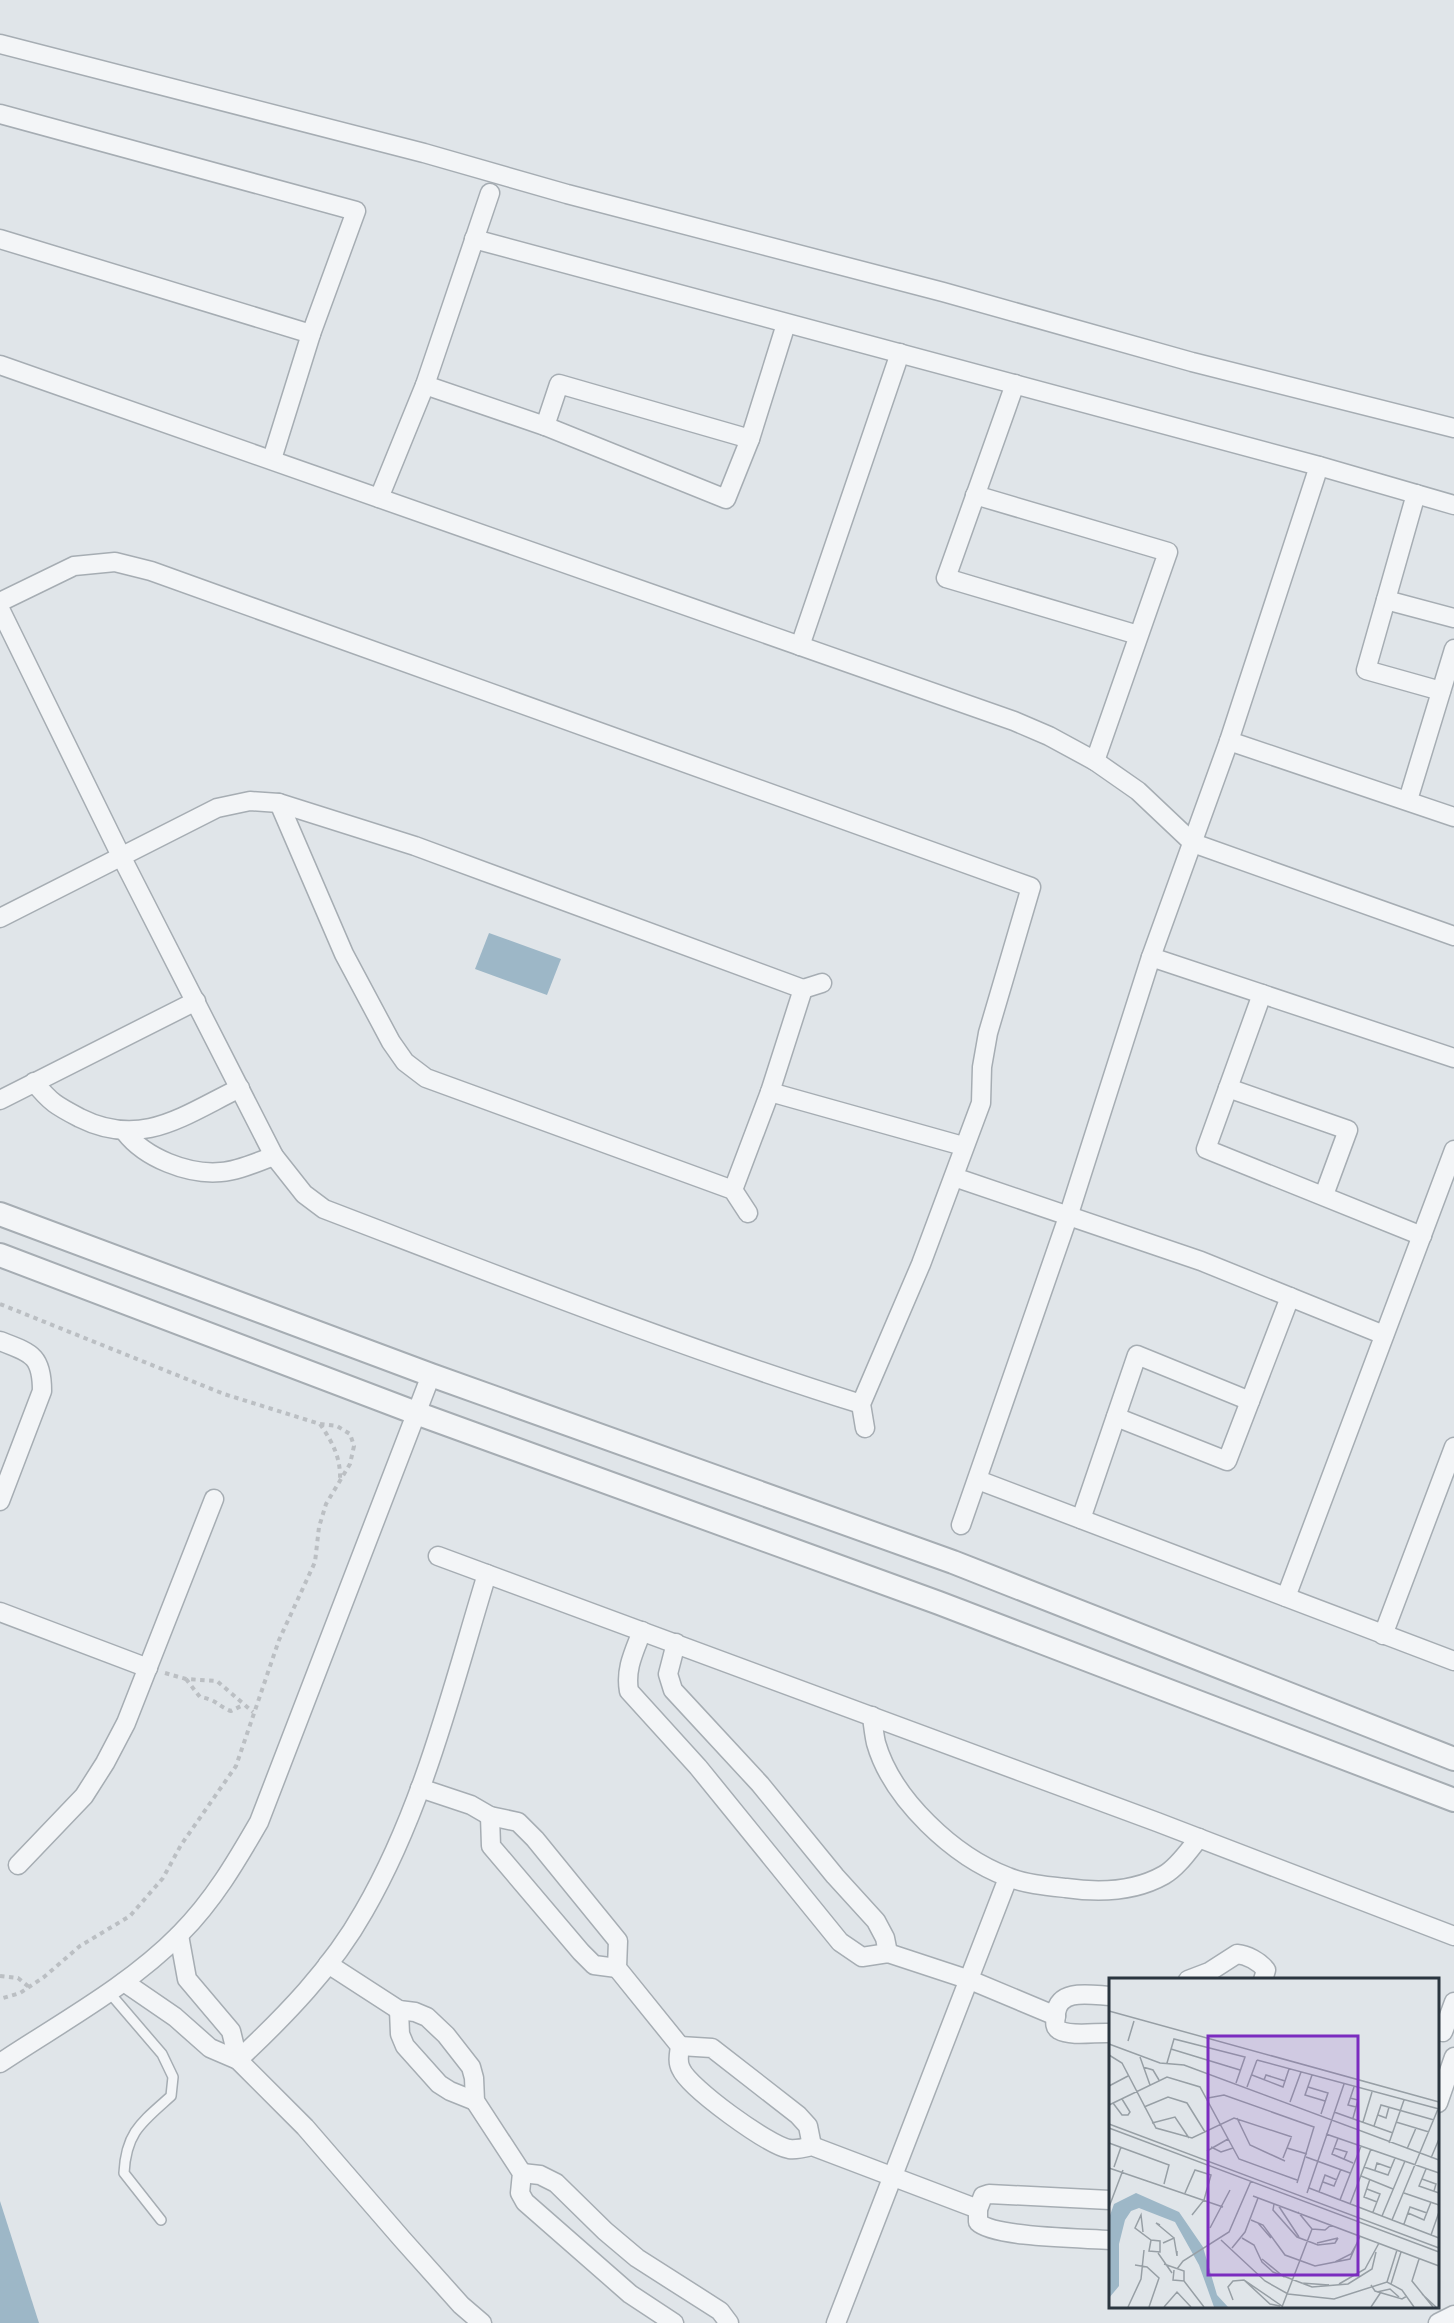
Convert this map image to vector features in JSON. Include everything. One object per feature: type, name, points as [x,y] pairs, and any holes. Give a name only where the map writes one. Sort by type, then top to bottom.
[{"type":"street","points":[[0,44],[424,153],[567,194],[943,292],[1192,362],[1454,428]]},
{"type":"street","points":[[0,114],[356,211],[311,334],[272,459]]},
{"type":"street","points":[[379,498],[425,385],[490,193]]},
{"type":"street","points":[[0,239],[311,334]]},
{"type":"street","points":[[474,239],[1319,465],[1454,505]]},
{"type":"street","points":[[425,385],[545,426],[726,499],[750,439],[786,324]]},
{"type":"street","points":[[800,646],[900,353]]},
{"type":"street","points":[[0,364],[1014,721],[1049,736],[1095,761],[1138,791],[1192,843],[1454,936]]},
{"type":"street","points":[[545,426],[559,384],[750,439]]},
{"type":"street","points":[[1015,384],[946,578],[1138,635]]},
{"type":"street","points":[[961,1525],[1068,1217],[1151,957],[1229,741],[1319,465]]},
{"type":"street","points":[[1416,494],[1366,670],[1441,691]]},
{"type":"street","points":[[975,495],[1168,552],[1095,761]]},
{"type":"street","points":[[0,602],[74,566],[115,562],[152,571],[1031,887],[988,1033],[982,1067],[981,1103],[963,1146],[954,1178],[861,1404],[865,1428]]},
{"type":"street","points":[[1386,600],[1454,618]]},
{"type":"street","points":[[0,609],[121,856],[274,1156],[304,1194],[324,1209],[612,1319],[763,1373],[861,1404]]},
{"type":"street","points":[[1408,800],[1454,649]]},
{"type":"street","points":[[1229,741],[1454,817]]},
{"type":"street","points":[[0,918],[217,808],[250,801],[279,803],[415,846],[802,989],[822,983]]},
{"type":"street","points":[[279,803],[344,954],[390,1042],[405,1062],[426,1078],[733,1190],[748,1213]]},
{"type":"street","points":[[1151,957],[1454,1058]]},
{"type":"street","points":[[733,1190],[770,1092],[802,989]]},
{"type":"street","points":[[1262,994],[1206,1149],[1422,1236]]},
{"type":"street","points":[[0,1100],[196,1001]]},
{"type":"street","points":[[34,1082],[51,1104],[102,1129],[125,1132],[162,1125],[240,1088]]},
{"type":"street","points":[[1228,1088],[1348,1130],[1324,1195]]},
{"type":"street","points":[[770,1092],[963,1146]]},
{"type":"street","points":[[125,1132],[136,1146],[192,1170],[221,1172],[274,1156]]},
{"type":"street","points":[[1286,1597],[1454,1150]]},
{"type":"street","points":[[954,1178],[1201,1261],[1384,1335]]},
{"type":"street","points":[[0,1214],[430,1375],[954,1562],[1454,1759]]},
{"type":"street","points":[[0,1255],[416,1413],[939,1603],[1454,1800]]},
{"type":"street","points":[[1116,1417],[1227,1461],[1290,1298]]},
{"type":"street","points":[[0,1341],[32,1354],[42,1372],[42,1391],[0,1501]]},
{"type":"street","points":[[1081,1519],[1137,1355],[1250,1401]]},
{"type":"street","points":[[0,2063],[116,1986],[179,1935],[228,1876],[259,1822],[430,1375]]},
{"type":"street","points":[[1383,1635],[1454,1447]]},
{"type":"street","points":[[978,1479],[1454,1661]]},
{"type":"street","points":[[18,1865],[84,1796],[126,1723],[214,1499]]},
{"type":"street","points":[[438,1556],[1199,1838],[1454,1936]]},
{"type":"street","points":[[238,2060],[304,1994],[364,1912],[392,1856],[420,1788],[487,1574]]},
{"type":"street","points":[[0,1612],[148,1668]]},
{"type":"street","points":[[642,1631],[628,1666],[626,1677],[629,1691],[698,1767],[840,1942],[862,1957],[888,1953],[970,1980],[1056,2016]]},
{"type":"street","points":[[676,1644],[668,1674],[673,1690],[760,1784],[835,1876],[876,1921],[885,1938],[888,1953]]},
{"type":"street","points":[[872,1716],[876,1743],[885,1765],[919,1816],[976,1860],[1008,1878],[1080,1890],[1137,1887],[1166,1874],[1199,1838]]},
{"type":"street","points":[[420,1788],[471,1805],[490,1816],[518,1822],[548,1854],[618,1941],[617,1968],[680,2046],[681,2072],[739,2121],[777,2145],[790,2149],[812,2146],[978,2209]]},
{"type":"street","points":[[490,1816],[491,1846],[594,1965],[617,1968]]},
{"type":"street","points":[[836,2323],[1008,1878]]},
{"type":"street","points":[[179,1935],[187,1979],[231,2031],[238,2060]]},
{"type":"street","points":[[1193,1978],[1209,1972],[1237,1954],[1245,1955],[1262,1966],[1266,1970],[1264,1978]]},
{"type":"street","points":[[328,1964],[399,2010],[427,2016],[446,2035],[471,2067],[475,2101],[522,2173],[520,2193],[525,2202],[621,2287],[674,2323]]},
{"type":"street","points":[[116,1986],[175,2017],[210,2048],[238,2060],[304,2127],[439,2280],[482,2323]]},
{"type":"street","points":[[1109,1996],[1067,1997],[1057,2005],[1055,2024],[1058,2029],[1066,2032],[1109,2033]]},
{"type":"street","points":[[1445,2035],[1454,2002]]},
{"type":"street","points":[[399,2010],[400,2034],[405,2046],[439,2084],[475,2101]]},
{"type":"street","points":[[680,2046],[712,2048],[798,2115],[808,2126],[812,2146]]},
{"type":"street","points":[[1439,2098],[1454,2057]]},
{"type":"street","points":[[522,2173],[540,2175],[556,2183],[605,2231],[637,2258],[720,2311],[729,2323]]},
{"type":"street","points":[[1109,2200],[989,2194],[983,2196],[978,2209],[978,2222],[989,2228],[1036,2236],[1109,2240]]},
{"type":"street","points":[[1438,2323],[1454,2315]]},
{"type":"lane","points":[[116,1986],[162,2055],[173,2077],[171,2096],[139,2124],[129,2139],[125,2158],[124,2173],[161,2220]]},
{"type":"path","points":[[0,1304],[225,1394],[320,1424],[337,1426],[350,1434],[354,1446],[350,1464],[324,1512],[315,1562],[279,1640],[236,1766],[181,1845],[163,1878],[130,1916],[80,1946],[20,1993],[0,1999]]},
{"type":"path","points":[[320,1424],[332,1441],[340,1463],[340,1481]]},
{"type":"path","points":[[148,1668],[186,1679],[217,1681],[253,1712]]},
{"type":"path","points":[[186,1679],[200,1697],[217,1700],[225,1709],[231,1711],[243,1705]]},
{"type":"path","points":[[0,1976],[18,1978],[29,1987]]},
{"type":"water","points":[[489,933],[561,959],[547,995],[475,969]]},
{"type":"water","points":[[0,2201],[39,2323],[0,2323]]}]
